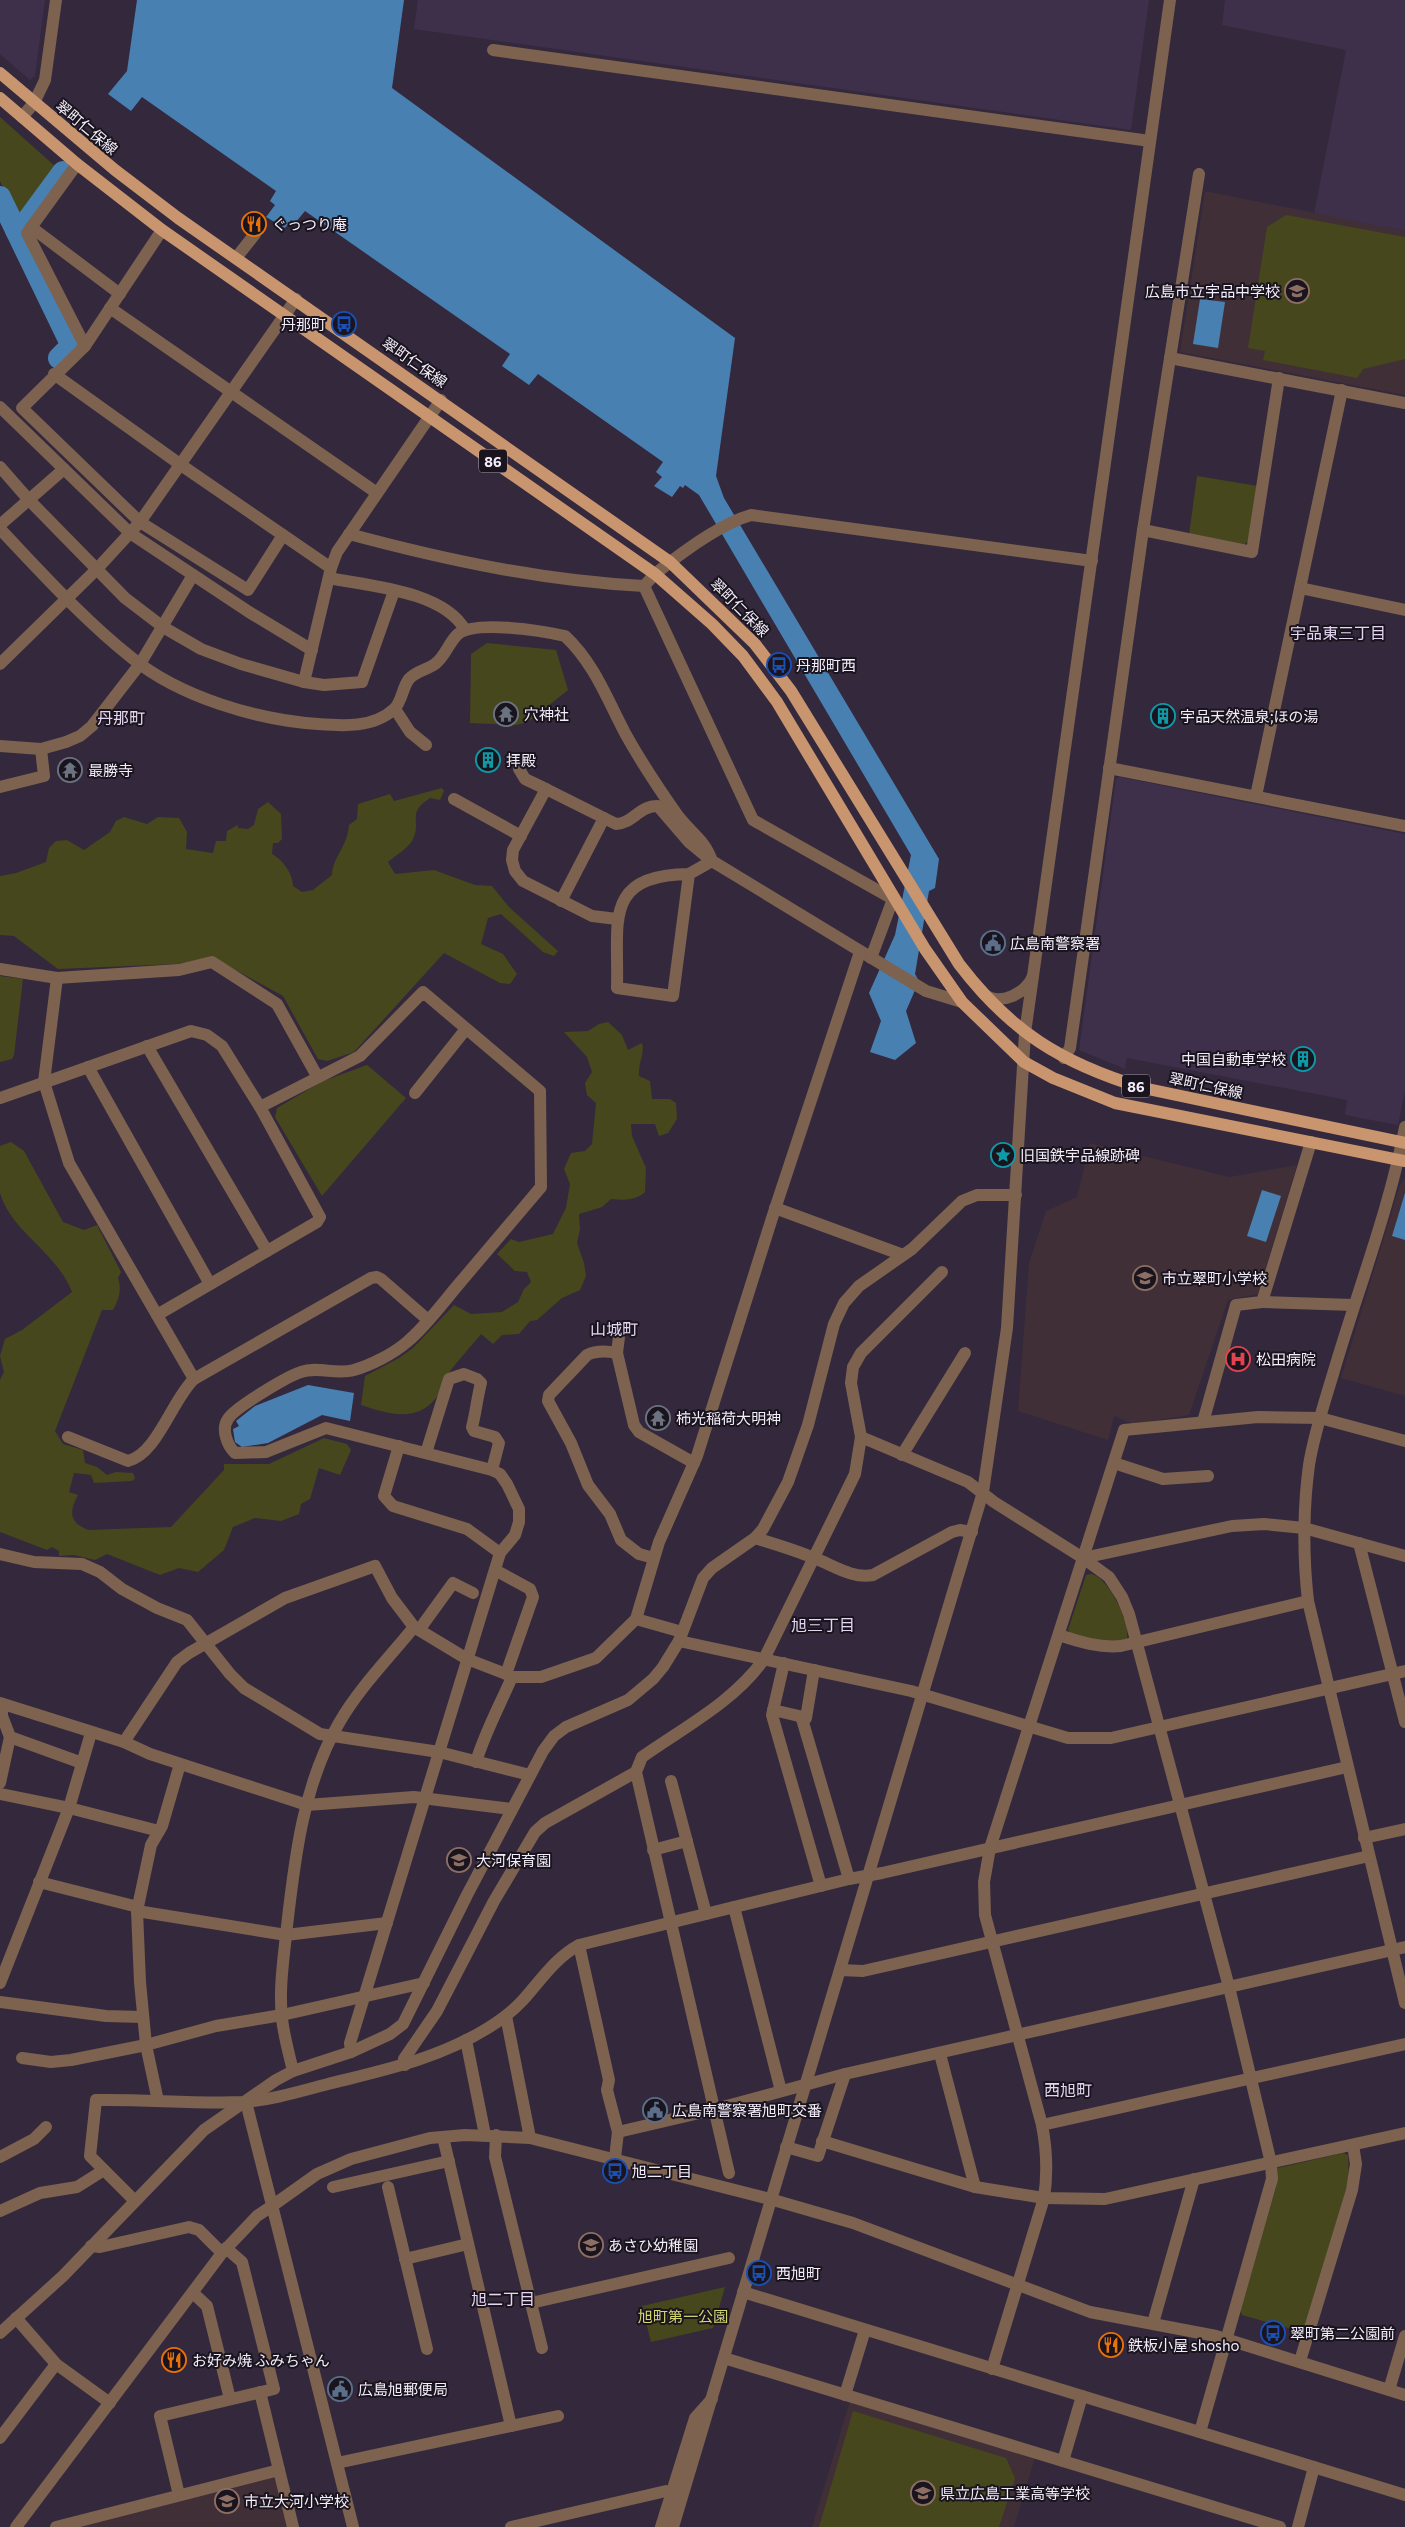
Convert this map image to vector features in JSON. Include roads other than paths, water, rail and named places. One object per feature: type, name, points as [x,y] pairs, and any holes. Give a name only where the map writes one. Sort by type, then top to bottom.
[{"type":"main road","name":"翠町仁保線","points":[[0,73],[115,170],[236,258],[670,562],[755,644],[791,691],[905,875],[929,918],[980,991],[1003,1015],[1025,1033],[1064,1058],[1104,1076],[1143,1088],[1404,1143]]},
{"type":"main road","name":"86","points":[[0,98],[78,164],[162,230],[655,574],[712,624],[743,656],[777,702],[896,902],[925,949],[962,1002],[1024,1062],[1053,1078],[1115,1103],[1402,1160]]},
{"type":"street","points":[[22,116],[34,103],[45,80],[56,0]]},
{"type":"street","points":[[673,2527],[983,1492],[1006,1328],[1025,1033],[1170,0]]},
{"type":"street","points":[[493,50],[1150,141]]},
{"type":"street","points":[[78,164],[27,232],[85,346]]},
{"type":"street","points":[[1064,1058],[1070,1048],[1143,530],[1199,174]]},
{"type":"street","points":[[31,226],[120,294]]},
{"type":"street","points":[[162,230],[85,346],[54,374],[22,408],[140,522],[248,590],[283,535]]},
{"type":"street","points":[[236,258],[255,234]]},
{"type":"street","points":[[0,664],[96,570],[140,522],[296,299]]},
{"type":"street","points":[[110,308],[377,493]]},
{"type":"street","points":[[1170,358],[1405,403]]},
{"type":"street","points":[[54,374],[283,535],[330,573],[424,598],[459,618],[465,630]]},
{"type":"street","points":[[1143,530],[1252,552],[1280,378]]},
{"type":"street","points":[[1256,796],[1342,390]]},
{"type":"street","points":[[304,682],[330,573],[337,552],[441,400]]},
{"type":"street","points":[[0,407],[130,534],[312,650]]},
{"type":"street","points":[[0,467],[28,500],[125,598],[163,627],[200,649],[241,664],[324,686],[362,682],[394,591]]},
{"type":"street","points":[[64,469],[0,527],[67,599],[140,664],[182,688],[232,709],[305,723],[350,726],[378,719],[395,709],[408,681],[414,674],[436,664],[457,635],[465,630],[480,627],[566,636],[602,684],[643,764],[680,818],[708,847],[712,861]]},
{"type":"street","points":[[349,534],[445,559],[589,584],[644,586],[670,562],[714,533],[741,518],[751,515],[1092,562]]},
{"type":"street","points":[[0,746],[41,749],[80,736],[92,726],[140,664],[192,575]]},
{"type":"street","points":[[124,1742],[177,1662],[285,1598],[375,1566],[392,1598],[416,1629],[467,1658],[509,1675],[541,1677],[596,1658],[636,1619],[654,1558],[694,1463],[775,1208],[869,957],[896,902],[753,820],[644,586]]},
{"type":"street","points":[[1300,588],[1405,610]]},
{"type":"street","points":[[395,709],[410,732],[426,745]]},
{"type":"street","points":[[0,787],[44,776],[41,749]]},
{"type":"street","points":[[1109,768],[1405,826]]},
{"type":"street","points":[[519,769],[525,779],[616,824],[625,824],[647,806],[658,806],[690,842],[712,861],[921,988],[962,1002]]},
{"type":"street","points":[[546,789],[513,850],[512,860],[515,871],[523,881],[592,916],[617,919]]},
{"type":"street","points":[[454,799],[521,836]]},
{"type":"street","points":[[561,900],[604,818]]},
{"type":"street","points":[[689,874],[673,996],[617,988],[617,919],[621,905],[636,886],[649,878],[689,874],[712,861]]},
{"type":"street","points":[[0,969],[57,978],[179,970],[212,962],[277,1004],[317,1076]]},
{"type":"street","points":[[980,991],[988,997],[997,1000],[1007,998],[1026,988],[1034,974]]},
{"type":"street","points":[[57,978],[44,1082],[69,1163],[194,1380]]},
{"type":"street","points":[[260,1107],[317,1076],[360,1056],[423,992],[540,1091],[541,1187],[408,1342],[395,1351],[355,1370],[342,1373],[310,1370],[301,1372],[261,1394],[230,1415],[226,1421],[225,1431],[229,1447],[235,1453],[266,1452],[322,1428],[492,1470],[500,1474],[507,1484],[519,1509],[519,1522],[515,1535],[500,1553],[467,1658],[350,2043],[351,2052]]},
{"type":"street","points":[[415,1093],[466,1029]]},
{"type":"street","points":[[0,1098],[191,1031],[207,1034],[222,1046],[260,1107],[319,1212],[320,1217],[317,1222],[156,1315]]},
{"type":"street","points":[[147,1046],[267,1251]]},
{"type":"street","points":[[88,1067],[210,1284]]},
{"type":"street","points":[[1405,1127],[1402,1160],[1353,1305],[1320,1418],[1309,1465],[1304,1528],[1304,1568],[1308,1601],[1364,1838],[1399,1948],[1405,2003]]},
{"type":"street","points":[[1262,1302],[1311,1142]]},
{"type":"street","points":[[0,2333],[91,2246],[204,2130],[292,2071],[351,2052],[390,2034],[403,2024],[511,1809],[554,1736],[566,1727],[628,1700],[642,1689],[663,1667],[681,1636],[704,1578],[712,1568],[755,1538],[763,1529],[788,1482],[808,1425],[834,1324],[844,1303],[859,1286],[903,1255],[962,1201],[978,1195],[1016,1195]]},
{"type":"street","points":[[775,1208],[903,1255]]},
{"type":"street","points":[[729,2173],[636,1772],[642,1757],[727,1697],[752,1674],[764,1659],[855,1474],[861,1437],[851,1384],[853,1367],[861,1352],[942,1272]]},
{"type":"street","points":[[68,1437],[128,1461],[138,1458],[166,1422],[178,1398],[194,1380],[371,1278],[377,1277],[381,1279],[428,1320]]},
{"type":"street","points":[[1203,1422],[1236,1305],[1262,1302],[1353,1305]]},
{"type":"street","points":[[620,1329],[617,1353],[634,1425],[639,1432],[694,1463]]},
{"type":"street","points":[[617,1353],[610,1351],[592,1353],[587,1356],[549,1395],[548,1401],[571,1443],[588,1485],[610,1514],[616,1533],[627,1546],[639,1554],[654,1558]]},
{"type":"street","points":[[902,1455],[966,1353]]},
{"type":"street","points":[[426,1453],[449,1379],[464,1374],[477,1379],[481,1383],[472,1427],[474,1431],[495,1437],[499,1443],[492,1470]]},
{"type":"street","points":[[992,2369],[1044,2198],[1048,2175],[1047,2153],[1042,2125],[985,1915],[984,1882],[990,1848],[1124,1430],[1258,1417],[1320,1418],[1405,1441]]},
{"type":"street","points":[[861,1437],[968,1482],[994,1502],[1110,1577],[1122,1597],[1229,1988],[1271,2163],[1272,2179],[1200,2432]]},
{"type":"street","points":[[399,1446],[384,1496],[393,1506],[467,1529],[500,1553]]},
{"type":"street","points":[[1114,1463],[1163,1479],[1208,1476]]},
{"type":"street","points":[[1083,1558],[1232,1526],[1264,1524],[1304,1528],[1405,1556]]},
{"type":"street","points":[[755,1538],[814,1558],[854,1575],[873,1575],[952,1532],[960,1530],[972,1532]]},
{"type":"street","points":[[1359,1543],[1399,1672],[1405,1722]]},
{"type":"street","points":[[0,1554],[20,1560],[73,1562],[91,1567],[122,1589],[187,1620],[244,1688],[320,1734],[439,1752],[530,1775]]},
{"type":"street","points":[[476,1762],[485,1734],[495,1718],[533,1597],[530,1589],[495,1570]]},
{"type":"street","points":[[292,2071],[282,2015],[280,1990],[291,1889],[314,1778],[331,1737],[364,1686],[416,1629],[453,1583],[473,1593]]},
{"type":"street","points":[[1059,1635],[1088,1645],[1108,1647],[1136,1643],[1308,1601]]},
{"type":"street","points":[[636,1619],[681,1636],[764,1659],[923,1694],[1068,1738],[1110,1738],[1399,1672]]},
{"type":"street","points":[[784,1663],[772,1715],[821,1886]]},
{"type":"street","points":[[802,1719],[806,1718],[814,1670]]},
{"type":"street","points":[[0,1783],[10,1737],[2,1716],[1,1704],[124,1742],[180,1764],[307,1805],[426,1798],[511,1809]]},
{"type":"street","points":[[773,1710],[799,1716],[802,1719],[849,1878]]},
{"type":"street","points":[[0,1983],[69,1808],[91,1733]]},
{"type":"street","points":[[10,1737],[82,1763]]},
{"type":"street","points":[[158,2101],[146,2045],[143,2017],[138,1909],[151,1845],[159,1831],[180,1764]]},
{"type":"street","points":[[135,2201],[90,2156],[96,2100],[158,2101],[188,2104],[246,2102],[290,2094],[405,2065],[440,2053],[506,2016],[522,2001],[558,1959],[580,1945],[849,1878],[868,1876],[1348,1767]]},
{"type":"street","points":[[405,2065],[404,2059],[437,2011],[494,1902],[536,1832],[545,1823],[636,1772]]},
{"type":"street","points":[[672,1781],[706,1914]]},
{"type":"street","points":[[0,1794],[69,1808],[159,1831]]},
{"type":"street","points":[[1364,1838],[1405,1829]]},
{"type":"street","points":[[653,1850],[687,1841]]},
{"type":"street","points":[[840,1970],[864,1971],[1369,1856]]},
{"type":"street","points":[[39,1882],[138,1909],[286,1935],[387,1924]]},
{"type":"street","points":[[734,1907],[781,2091]]},
{"type":"street","points":[[580,1945],[609,2080],[607,2090],[618,2132],[615,2158]]},
{"type":"street","points":[[618,2132],[714,2110],[845,2074],[940,2054],[1399,1948]]},
{"type":"street","points":[[22,2058],[51,2062],[71,2060],[146,2045],[216,2026],[282,2015],[424,1983]]},
{"type":"street","points":[[0,2002],[106,2016],[143,2017]]},
{"type":"street","points":[[506,2016],[530,2138]]},
{"type":"street","points":[[466,2040],[542,2348]]},
{"type":"street","points":[[1042,2125],[1405,2044]]},
{"type":"street","points":[[940,2054],[975,2187]]},
{"type":"street","points":[[786,2148],[818,2156],[845,2074]]},
{"type":"street","points":[[246,2102],[353,2527]]},
{"type":"street","points":[[0,2157],[34,2139],[46,2127]]},
{"type":"street","points":[[822,2141],[975,2187],[1044,2198],[1105,2199],[1405,2133]]},
{"type":"street","points":[[17,2527],[224,2250],[257,2216],[316,2174],[351,2159],[386,2149],[443,2137],[490,2135],[530,2138],[615,2158],[770,2199],[853,2224],[1090,2312],[1226,2339],[1405,2394]]},
{"type":"street","points":[[443,2137],[511,2426]]},
{"type":"street","points":[[1300,2361],[1352,2190],[1356,2164],[1353,2145]]},
{"type":"street","points":[[333,2187],[448,2161]]},
{"type":"street","points":[[0,2211],[40,2193],[77,2187],[104,2170]]},
{"type":"street","points":[[1153,2323],[1194,2179]]},
{"type":"street","points":[[388,2187],[427,2349]]},
{"type":"street","points":[[91,2246],[100,2247],[189,2227],[199,2230],[242,2262],[274,2389],[160,2416],[179,2495]]},
{"type":"street","points":[[406,2259],[468,2244]]},
{"type":"street","points":[[531,2303],[730,2258]]},
{"type":"street","points":[[743,2292],[1405,2495]]},
{"type":"street","points":[[193,2293],[207,2306],[230,2399]]},
{"type":"street","points":[[16,2318],[56,2364],[110,2403]]},
{"type":"street","points":[[845,2395],[865,2330]]},
{"type":"street","points":[[1389,2390],[1405,2336]]},
{"type":"street","points":[[724,2358],[1280,2527]]},
{"type":"street","points":[[0,2438],[56,2364]]},
{"type":"street","points":[[260,2392],[292,2527]]},
{"type":"street","points":[[1063,2461],[1082,2396]]},
{"type":"street","points":[[661,2527],[695,2418],[712,2398]]},
{"type":"street","points":[[337,2463],[558,2416]]},
{"type":"street","points":[[1298,2527],[1314,2467]]},
{"type":"street","points":[[56,2527],[279,2470]]},
{"type":"street","points":[[511,2527],[666,2491],[671,2493]]},
{"type":"water","points":[[137,0],[404,0],[392,88],[735,338],[716,476],[724,498],[939,859],[935,888],[929,891],[915,974],[919,981],[906,1011],[916,1043],[895,1060],[870,1052],[881,1021],[869,993],[895,935],[911,855],[699,495],[685,485],[683,488],[680,486],[672,497],[654,486],[662,477],[656,472],[663,462],[538,374],[529,385],[502,366],[510,354],[305,211],[295,223],[291,220],[285,228],[266,217],[275,205],[270,201],[276,191],[142,97],[131,111],[108,94],[127,71]]},
{"type":"water","points":[[1200,299],[1225,302],[1218,348],[1193,344]]},
{"type":"water","points":[[1262,1190],[1281,1196],[1266,1242],[1247,1236]]},
{"type":"water","points":[[1405,1193],[1405,1240],[1392,1236]]},
{"type":"water","points":[[308,1385],[354,1393],[350,1421],[322,1415],[268,1443],[242,1447],[235,1442],[233,1429],[239,1426],[236,1421],[255,1406]]},
{"type":"waterway","points":[[16,230],[27,221],[63,172]]},
{"type":"waterway","points":[[0,197],[71,344],[59,358]]},
{"type":"place","name":"ぐっつり庵","points":[[254,224]]},
{"type":"place","name":"広島市立宇品中学校","points":[[1297,291]]},
{"type":"place","name":"丹那町","points":[[344,324]]},
{"type":"place","name":"丹那町西","points":[[779,665]]},
{"type":"place","name":"穴神社","points":[[506,714]]},
{"type":"place","name":"宇品天然温泉;ほの湯","points":[[1163,716]]},
{"type":"place","name":"拝殿","points":[[488,760]]},
{"type":"place","name":"最勝寺","points":[[70,770]]},
{"type":"place","name":"広島南警察署","points":[[993,943]]},
{"type":"place","name":"中国自動車学校","points":[[1303,1059]]},
{"type":"place","name":"旧国鉄宇品線跡碑","points":[[1003,1155]]},
{"type":"place","name":"市立翠町小学校","points":[[1145,1278]]},
{"type":"place","name":"松田病院","points":[[1238,1359]]},
{"type":"place","name":"柿光稲荷大明神","points":[[658,1418]]},
{"type":"place","name":"大河保育園","points":[[459,1860]]},
{"type":"place","name":"広島南警察署旭町交番","points":[[655,2110]]},
{"type":"place","name":"旭二丁目","points":[[615,2171]]},
{"type":"place","name":"あさひ幼稚園","points":[[591,2245]]},
{"type":"place","name":"西旭町","points":[[759,2273]]},
{"type":"place","name":"翠町第二公園前","points":[[1273,2333]]},
{"type":"place","name":"鉄板小屋 shosho","points":[[1111,2345]]},
{"type":"place","name":"お好み焼 ふみちゃん","points":[[174,2360]]},
{"type":"place","name":"広島旭郵便局","points":[[340,2389]]},
{"type":"place","name":"県立広島工業高等学校","points":[[923,2493]]},
{"type":"place","name":"市立大河小学校","points":[[227,2501]]},
{"type":"district","name":"宇品東三丁目","points":[[1338,632]]},
{"type":"district","name":"丹那町","points":[[121,717]]},
{"type":"district","name":"山城町","points":[[614,1328]]},
{"type":"district","name":"旭三丁目","points":[[823,1624]]},
{"type":"district","name":"西旭町","points":[[1068,2089]]},
{"type":"district","name":"旭二丁目","points":[[503,2298]]},
{"type":"park label","name":"旭町第一公園","points":[[683,2316]]}]
